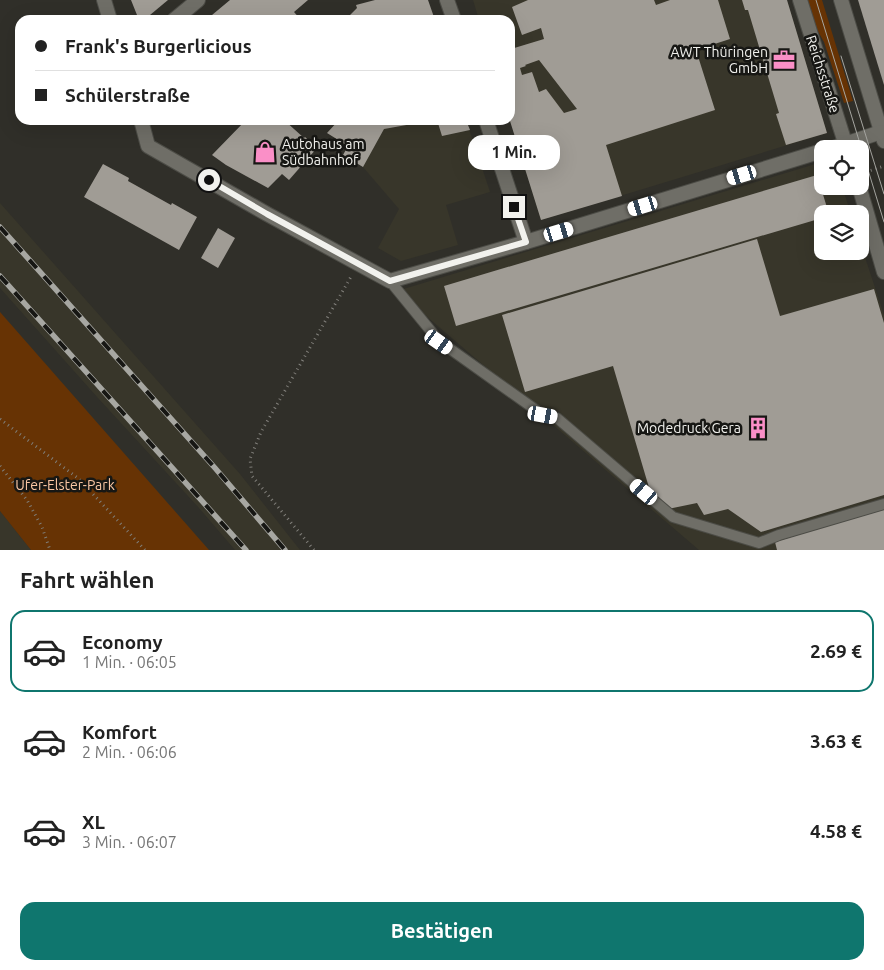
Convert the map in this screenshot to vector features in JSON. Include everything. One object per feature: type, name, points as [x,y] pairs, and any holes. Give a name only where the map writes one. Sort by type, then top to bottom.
[{"type":"street","points":[[104,0],[108,15]]},
{"type":"street","points":[[180,15],[198,0]]},
{"type":"street","points":[[447,0],[452,15]]},
{"type":"street","name":"Reichsstraße","points":[[800,0],[844,140]]},
{"type":"street","points":[[841,0],[883,135],[866,140]]},
{"type":"street","points":[[142,125],[148,146],[390,281],[526,242],[814,153]]},
{"type":"street","points":[[488,125],[526,242]]},
{"type":"street","points":[[862,195],[884,272]]},
{"type":"lane","points":[[390,281],[439,342],[543,415],[558,418],[673,517],[759,542],[884,504]]},
{"type":"path","points":[[869,171],[884,166]]},
{"type":"path","points":[[314,550],[252,476],[250,459],[261,432],[359,264]]},
{"type":"path","points":[[0,419],[79,480],[145,550]]},
{"type":"path","points":[[0,466],[27,500],[42,527],[50,550]]},
{"type":"shaded area","points":[[473,0],[787,0],[827,133],[541,220],[512,125],[515,125],[515,15],[478,15]]},
{"type":"shaded area","points":[[334,125],[468,125],[490,192],[446,205],[458,245],[401,261],[378,248],[399,209],[363,167],[343,155],[348,146],[327,133]]},
{"type":"shaded area","points":[[814,164],[814,195],[845,195],[848,205],[814,205],[814,260],[866,260],[884,315],[884,550],[699,550],[397,291]]},
{"type":"shaded area","points":[[0,203],[240,474],[300,550],[235,550],[0,288]]},
{"type":"shaded area","points":[[0,511],[31,550],[0,550]]},
{"type":"green space","points":[[805,0],[822,0],[853,101],[844,103],[824,42],[811,19]]},
{"type":"green space","name":"Ufer-Elster-Park","points":[[0,312],[209,550],[31,550],[0,511]]},
{"type":"building","points":[[131,0],[168,0],[150,15],[137,15]]},
{"type":"building","points":[[230,0],[308,0],[294,12],[297,15],[212,15]]},
{"type":"building","points":[[375,0],[428,0],[433,15],[350,15],[357,8],[356,5]]},
{"type":"building","points":[[528,0],[654,0],[656,5],[670,0],[718,0],[730,39],[696,50],[715,110],[606,145],[622,196],[541,220],[511,125],[515,125],[515,48],[544,39],[541,28],[522,35],[512,7]],"holes":[[[539,60],[577,109],[564,113],[546,89],[539,92],[532,72],[522,75],[520,68]]]},
{"type":"building","name":"AWT Thüringen GmbH","points":[[742,0],[787,0],[827,133],[786,145],[776,114],[779,113],[748,10],[745,10]]},
{"type":"building","points":[[858,0],[884,0],[884,85]]},
{"type":"building","name":"Autohaus am Südbahnhof","points":[[241,125],[290,125],[317,148],[289,180],[282,174],[268,188],[226,165],[212,155]]},
{"type":"building","points":[[334,125],[406,125],[384,129],[363,167],[343,155],[348,146],[327,133]]},
{"type":"building","points":[[439,125],[468,125],[470,130],[442,136]]},
{"type":"building","points":[[103,164],[129,178],[128,181],[197,217],[179,250],[84,197]]},
{"type":"building","points":[[814,176],[814,195],[823,195],[826,205],[814,205],[814,220],[456,326],[444,286]]},
{"type":"building","points":[[218,228],[235,238],[218,268],[201,258]]},
{"type":"building","name":"Modedruck Gera","points":[[757,239],[780,316],[874,289],[884,323],[884,495],[761,532],[728,509],[704,515],[697,503],[668,509],[650,491],[613,366],[525,392],[502,315]]},
{"type":"building","points":[[884,508],[884,550],[777,550],[775,542]]},
{"type":"tram line","points":[[816,0],[884,222]]},
{"type":"tram line","points":[[841,56],[884,194]]},
{"type":"railway","points":[[0,227],[215,468],[285,550]]},
{"type":"railway","points":[[0,276],[246,550]]},
{"type":"place","name":"AWT Thüringen GmbH","points":[[784,60]]},
{"type":"place","name":"Autohaus am Südbahnhof","points":[[265,152]]},
{"type":"place","name":"Modedruck Gera","points":[[758,428]]},
{"type":"route","points":[[209,180],[390,281],[526,242],[514,207]]}]
